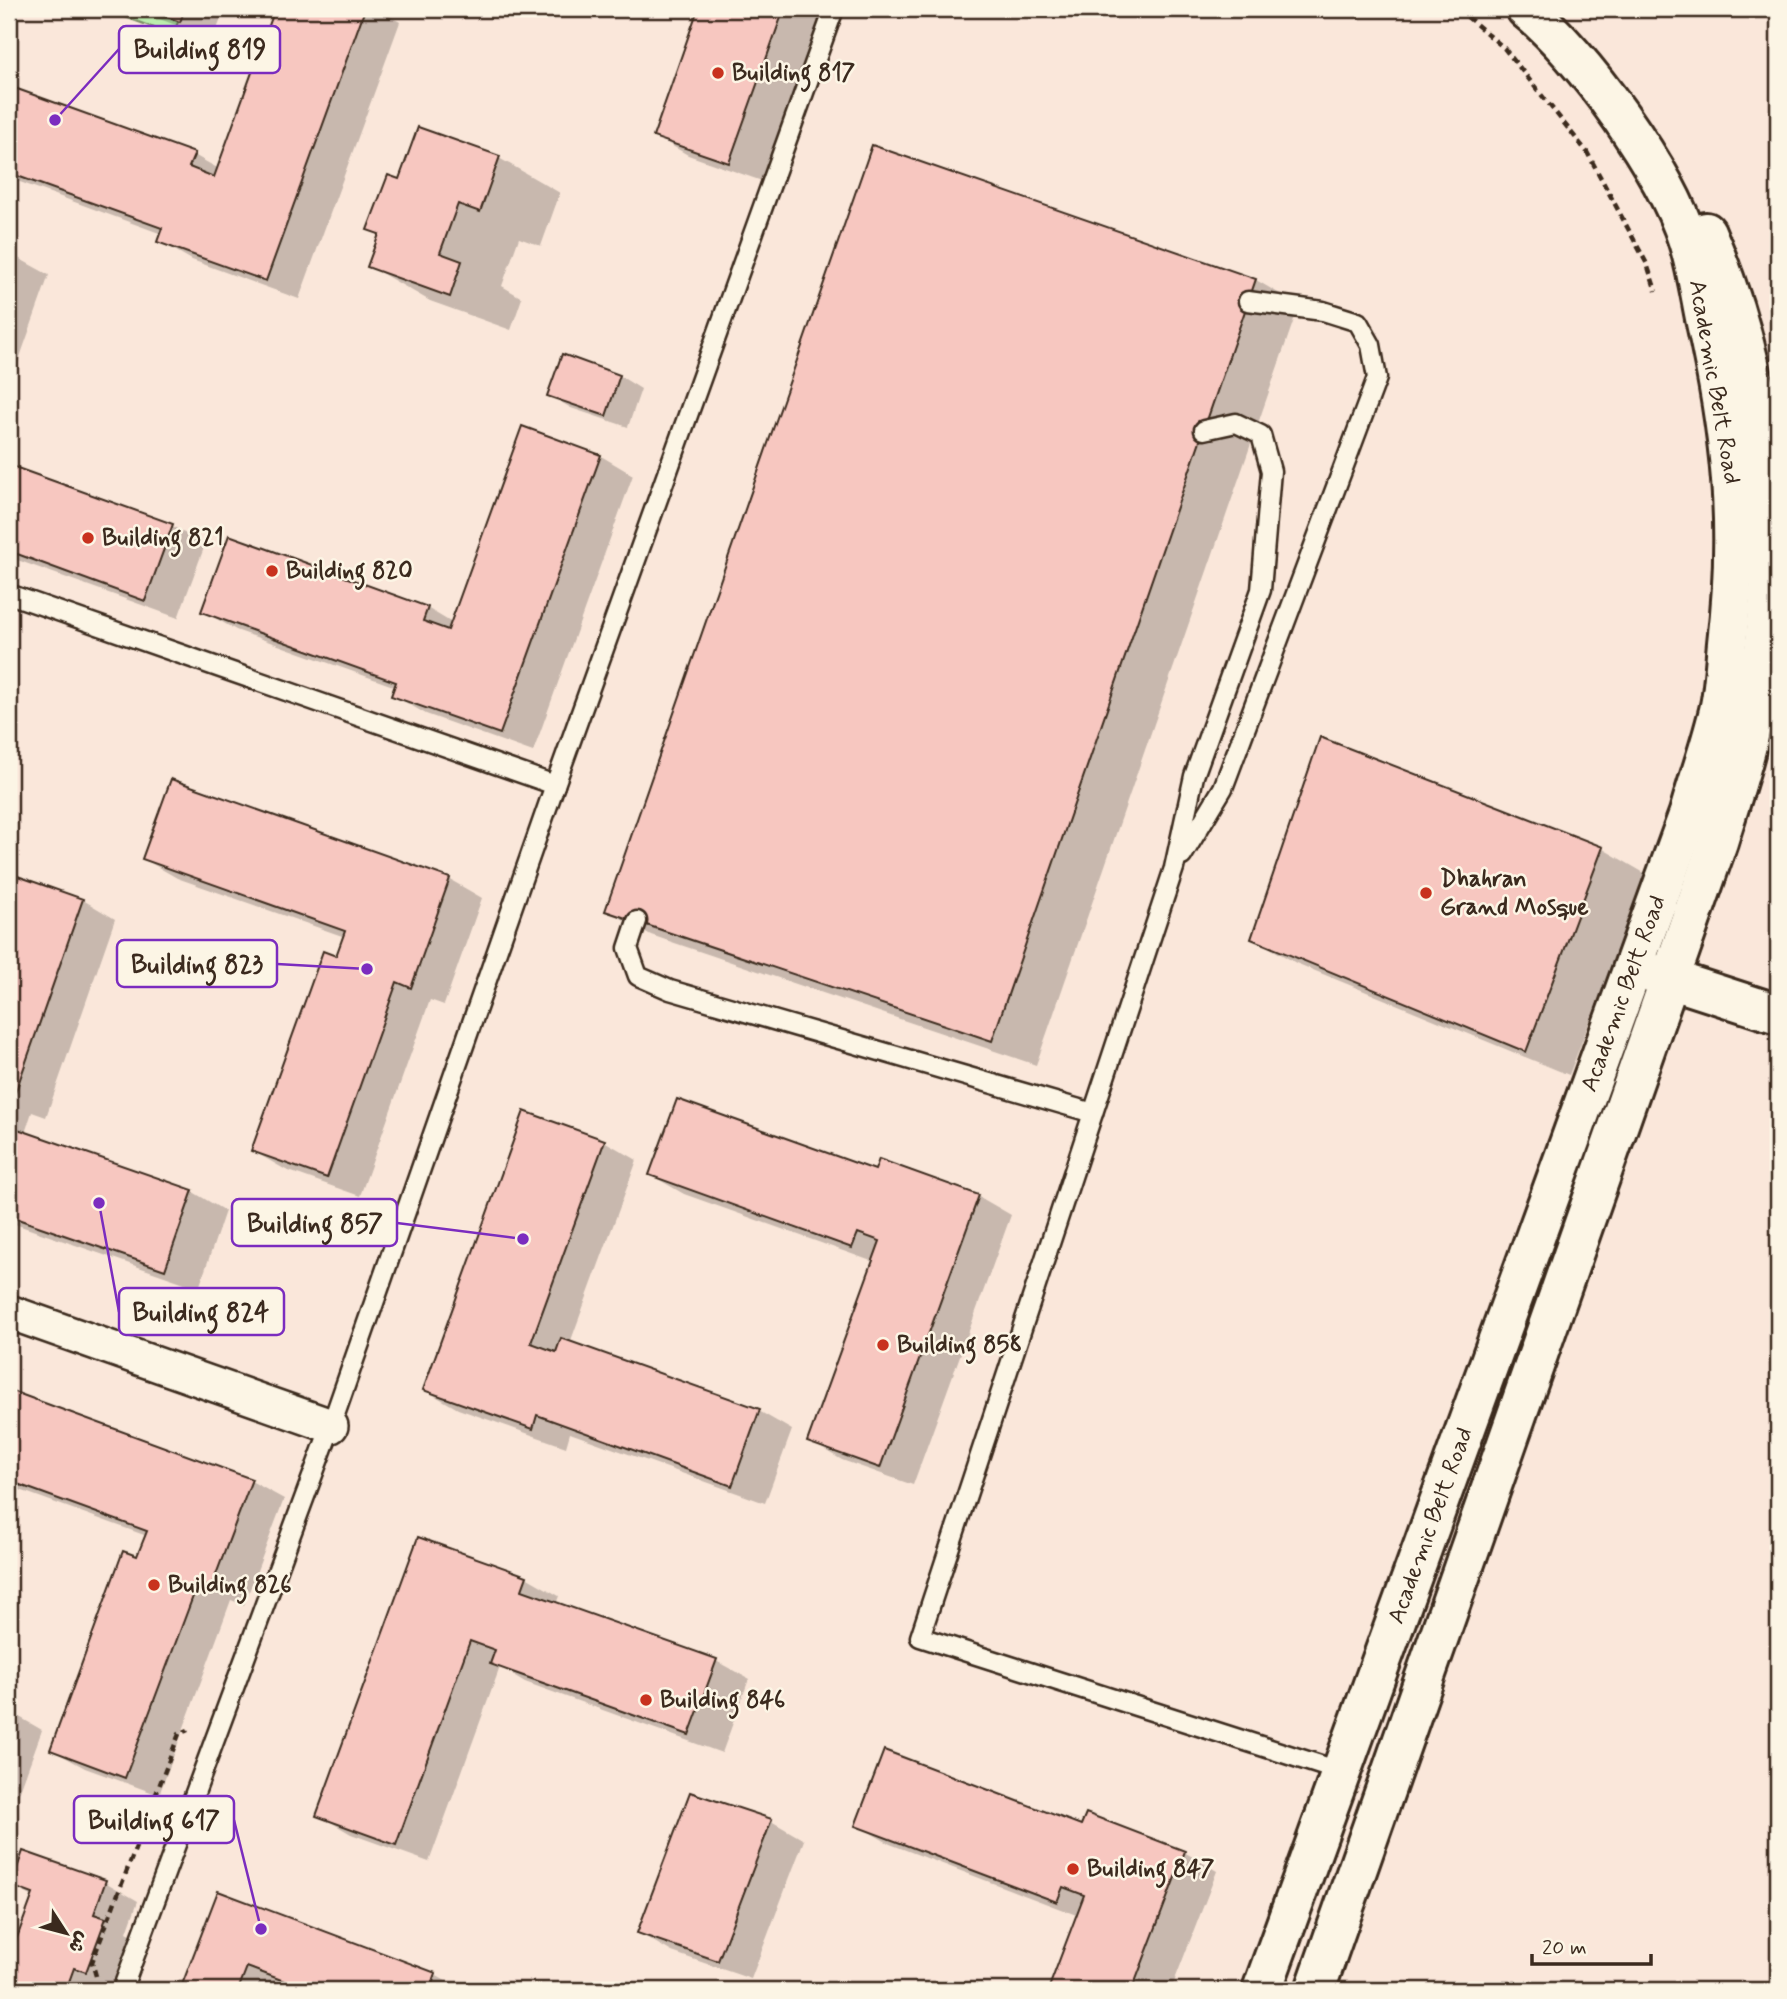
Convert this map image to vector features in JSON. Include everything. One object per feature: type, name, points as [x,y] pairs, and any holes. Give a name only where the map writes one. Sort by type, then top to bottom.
[{"type":"street","name":"Academic Belt Road","points":[[1262,1990],[1339,1771],[1689,813],[1720,705],[1732,604],[1736,529],[1731,456],[1717,368],[1688,239],[1657,175],[1627,124],[1571,55],[1526,9]]},
{"type":"street","name":"Academic Belt Road","points":[[1315,1990],[1717,842],[1748,741],[1764,657],[1773,557],[1769,461],[1755,379],[1737,314],[1668,145],[1559,9]]},
{"type":"street","points":[[1633,967],[1778,1014]]},
{"type":"street","points":[[9,1311],[331,1426]]},
{"type":"lane","points":[[122,1990],[331,1426],[555,785],[834,9]]},
{"type":"lane","points":[[1174,868],[1223,788],[1377,378],[1371,345],[1358,322],[1323,311],[1248,301]]},
{"type":"lane","points":[[1204,430],[1236,423],[1261,435],[1271,471],[1261,590],[1194,776],[1174,868],[920,1637],[1339,1771]]},
{"type":"lane","points":[[9,594],[555,785]]},
{"type":"lane","points":[[637,921],[628,948],[638,976],[684,993],[1093,1113]]},
{"type":"path","points":[[1458,9],[1504,48],[1587,152],[1647,264],[1659,300]]},
{"type":"path","points":[[97,1981],[92,1962],[180,1734],[190,1729]]},
{"type":"green space","points":[[104,9],[183,9],[173,35]]},
{"type":"building","points":[[146,9],[185,9],[180,22]]},
{"type":"building","points":[[275,9],[365,9],[266,281],[157,242],[162,228],[9,173],[9,86],[195,153],[189,167],[214,177]]},
{"type":"building","name":"Building 817","points":[[698,9],[784,9],[729,163],[653,137]]},
{"type":"building","points":[[418,127],[500,156],[480,212],[458,204],[440,253],[462,261],[450,297],[367,267],[379,234],[367,230],[388,175],[399,179]]},
{"type":"building","points":[[872,145],[1256,279],[992,1041],[605,911]]},
{"type":"building","points":[[9,251],[17,254],[9,278]]},
{"type":"building","points":[[562,354],[620,375],[606,416],[547,396]]},
{"type":"building","name":"Building 820","points":[[522,426],[601,455],[500,734],[391,696],[396,682],[201,612],[229,535],[428,607],[423,621],[448,630]]},
{"type":"building","name":"Building 821","points":[[9,465],[173,524],[145,601],[9,551]]},
{"type":"building","name":"Dhahran Grand Mosque","points":[[1320,737],[1603,847],[1526,1052],[1251,939]]},
{"type":"building","points":[[171,779],[450,878],[411,988],[397,982],[327,1178],[251,1151],[323,951],[336,956],[345,931],[142,859]]},
{"type":"building","points":[[9,873],[83,899],[13,1099],[9,1098]]},
{"type":"building","name":"Building 858","points":[[677,1099],[875,1170],[879,1159],[979,1195],[880,1468],[807,1442],[880,1241],[858,1233],[852,1248],[649,1175]]},
{"type":"building","points":[[524,1111],[605,1140],[531,1343],[556,1352],[561,1338],[760,1409],[732,1486],[537,1415],[533,1429],[423,1390]]},
{"type":"building","points":[[9,1126],[193,1190],[165,1270],[9,1216]]},
{"type":"building","name":"Building 826","points":[[9,1390],[252,1479],[211,1588],[198,1583],[125,1778],[50,1750],[123,1551],[137,1556],[147,1531],[9,1481]]},
{"type":"building","name":"Building 846","points":[[418,1537],[527,1576],[522,1590],[717,1659],[689,1735],[490,1664],[495,1650],[470,1641],[396,1845],[316,1816]]},
{"type":"building","name":"Building 847","points":[[884,1750],[1081,1825],[1086,1813],[1185,1851],[1132,1990],[1048,1990],[1084,1895],[1063,1887],[1057,1902],[855,1826]]},
{"type":"building","points":[[690,1792],[772,1819],[718,1961],[637,1933]]},
{"type":"building","points":[[23,1851],[106,1880],[94,1914],[106,1918],[86,1972],[74,1968],[66,1990],[9,1990],[9,1941],[15,1943],[33,1894],[11,1886]]},
{"type":"building","points":[[218,1891],[436,1973],[430,1990],[308,1990],[247,1967],[238,1990],[180,1990]]},
{"type":"place","name":"Building 817","points":[[718,73]]},
{"type":"place","name":"Building 819","points":[[55,120]]},
{"type":"place","name":"Building 821","points":[[88,538]]},
{"type":"place","name":"Building 820","points":[[272,571]]},
{"type":"place","name":"Dhahran Grand Mosque","points":[[1426,893]]},
{"type":"place","name":"Building 823","points":[[367,969]]},
{"type":"place","name":"Building 824","points":[[99,1203]]},
{"type":"place","name":"Building 857","points":[[523,1239]]},
{"type":"place","name":"Building 858","points":[[883,1345]]},
{"type":"place","name":"Building 826","points":[[154,1585]]},
{"type":"place","name":"Building 846","points":[[646,1700]]},
{"type":"place","name":"Building 847","points":[[1073,1869]]},
{"type":"place","name":"Building 617","points":[[261,1929]]}]
